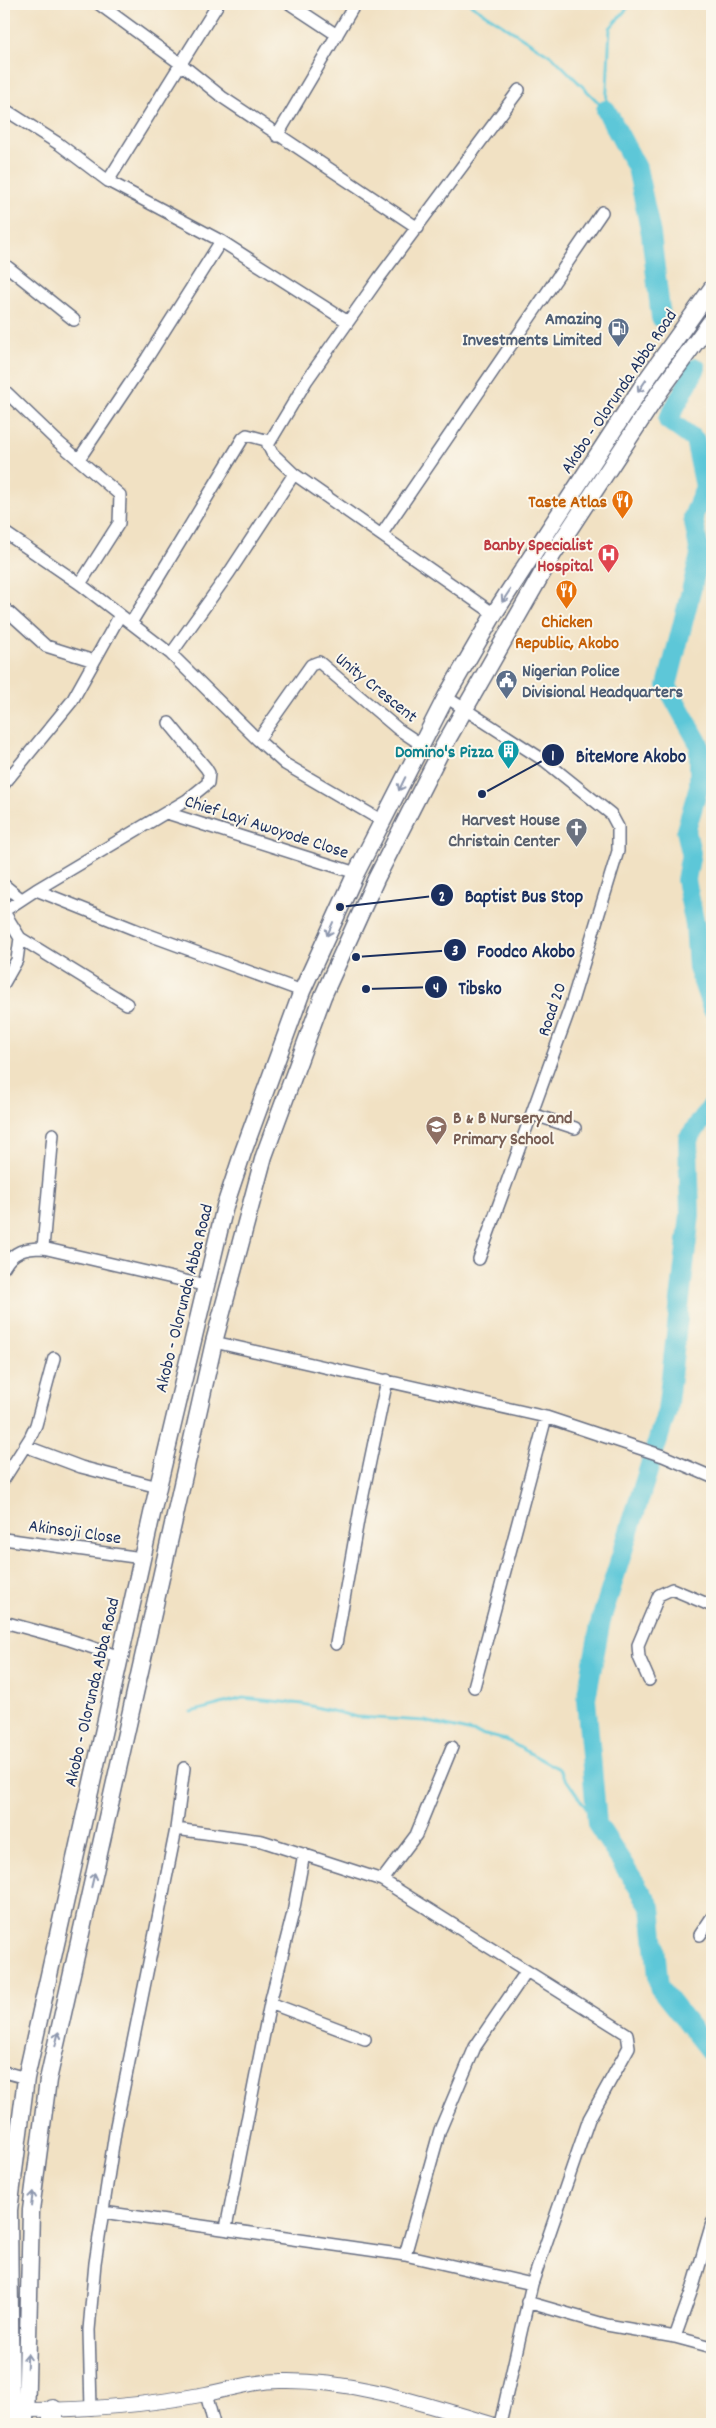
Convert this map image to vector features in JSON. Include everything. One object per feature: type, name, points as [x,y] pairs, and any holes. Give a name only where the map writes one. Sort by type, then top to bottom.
[{"type":"main road","name":"Akobo - Olorunda Abba Road","points":[[11,2424],[6,2210],[26,2078],[147,1534],[225,1206],[302,991],[356,874],[446,697],[494,614],[640,390],[712,288]]},
{"type":"main road","name":"Akobo - Olorunda Abba Road","points":[[26,2417],[31,2210],[48,2080],[168,1539],[214,1342],[264,1156],[322,996],[376,879],[442,749],[553,554],[682,359],[712,320]]},
{"type":"main road","points":[[320,952],[338,961]]},
{"type":"main road","points":[[147,1534],[168,1539]]},
{"type":"main road","points":[[22,2105],[44,2108]]},
{"type":"street","points":[[99,4],[114,8],[222,98],[418,228]]},
{"type":"street","points":[[108,181],[218,4]]},
{"type":"street","points":[[290,4],[337,35]]},
{"type":"street","points":[[278,136],[355,4]]},
{"type":"street","points":[[494,614],[294,474],[272,453],[269,448],[269,441],[307,380],[348,322],[519,90]]},
{"type":"street","points":[[4,109],[59,144],[108,181],[221,241],[348,322]]},
{"type":"street","points":[[381,535],[602,212]]},
{"type":"street","points":[[79,459],[147,358],[221,241]]},
{"type":"street","points":[[4,264],[74,320]]},
{"type":"street","points":[[4,390],[120,495],[119,523],[80,584]]},
{"type":"street","points":[[131,623],[243,438],[246,435],[269,441]]},
{"type":"street","points":[[171,654],[294,474]]},
{"type":"street","points":[[4,532],[80,584],[171,654],[285,764],[384,822]]},
{"type":"street","points":[[4,608],[46,646],[94,661]]},
{"type":"street","points":[[4,784],[72,701],[120,614]]},
{"type":"street","name":"Unity Crescent","points":[[258,740],[311,665],[318,662],[398,729],[422,745]]},
{"type":"street","points":[[446,697],[465,709]]},
{"type":"street","name":"Road 20","points":[[465,709],[545,761],[611,814],[618,827],[618,851],[570,1008],[479,1259]]},
{"type":"street","points":[[128,1004],[20,938],[4,912],[21,899],[167,813],[203,788],[210,779],[206,768],[169,723]]},
{"type":"street","name":"Chief Layi Awoyode Close","points":[[167,813],[356,874]]},
{"type":"street","points":[[4,885],[21,899]]},
{"type":"street","points":[[36,890],[141,932],[302,991]]},
{"type":"street","points":[[4,983],[17,960],[20,938]]},
{"type":"street","points":[[532,1114],[575,1128]]},
{"type":"street","points":[[42,1248],[52,1134]]},
{"type":"street","points":[[4,1267],[16,1252],[30,1248],[42,1248],[207,1286]]},
{"type":"street","points":[[214,1342],[546,1417],[663,1456],[712,1477]]},
{"type":"street","points":[[4,1479],[36,1425],[54,1358]]},
{"type":"street","points":[[336,1644],[360,1509],[387,1380]]},
{"type":"street","points":[[474,1687],[546,1417]]},
{"type":"street","points":[[25,1446],[81,1467],[158,1487]]},
{"type":"street","name":"Akinsoji Close","points":[[4,1539],[142,1558]]},
{"type":"street","points":[[649,1680],[639,1656],[638,1645],[659,1595],[672,1589],[712,1606]]},
{"type":"street","points":[[4,1622],[70,1640],[120,1657]]},
{"type":"street","points":[[382,1880],[416,1835],[452,1747]]},
{"type":"street","points":[[91,2409],[89,2360],[90,2300],[102,2212],[133,2032],[176,1829],[184,1768]]},
{"type":"street","points":[[176,1829],[262,1840],[382,1880],[627,2034],[629,2047],[589,2119],[532,2284],[500,2424]]},
{"type":"street","points":[[226,2228],[270,2003],[293,1913],[304,1854]]},
{"type":"street","points":[[700,1935],[712,1917]]},
{"type":"street","points":[[405,2255],[440,2130],[475,2047],[526,1972]]},
{"type":"street","points":[[270,2003],[365,2039]]},
{"type":"street","points":[[4,2072],[26,2078]]},
{"type":"street","points":[[102,2212],[226,2228],[405,2255],[532,2284]]},
{"type":"street","points":[[675,2337],[693,2288],[712,2223]]},
{"type":"street","points":[[528,2302],[606,2325],[675,2337],[712,2347]]},
{"type":"street","points":[[26,2417],[53,2417],[91,2409],[206,2394],[247,2384],[280,2381],[330,2384],[398,2397],[491,2424]]},
{"type":"street","points":[[206,2394],[214,2424]]},
{"type":"waterway","points":[[470,4],[554,58],[606,110]]},
{"type":"waterway","points":[[606,109],[610,28],[631,4]]},
{"type":"waterway","points":[[606,110],[637,168],[651,234],[661,318]]},
{"type":"waterway","points":[[696,368],[668,420],[695,440],[705,487],[693,517],[700,555],[667,686],[699,744],[699,786],[686,830],[691,853],[686,880],[695,925],[698,968],[712,1008]]},
{"type":"waterway","points":[[712,1106],[688,1139],[690,1215],[667,1411],[601,1620],[586,1699],[597,1824],[651,1907],[659,1987],[712,2054]]},
{"type":"waterway","points":[[191,1712],[243,1698],[303,1704],[357,1717],[425,1721],[506,1740],[559,1769],[597,1824]]},
{"type":"place","name":"Amazing Investments Limited","points":[[618,347]]},
{"type":"place","name":"Taste Atlas","points":[[623,520]]},
{"type":"place","name":"Banby Specialist Hospital","points":[[609,573]]},
{"type":"place","name":"Chicken Republic, Akobo","points":[[567,610]]},
{"type":"place","name":"Nigerian Police Divisional Headquarters","points":[[506,699]]},
{"type":"place","name":"Domino's Pizza","points":[[509,770]]},
{"type":"place","name":"BiteMore Akobo","points":[[482,794]]},
{"type":"place","name":"Harvest House Christain Center","points":[[576,848]]},
{"type":"place","name":"Baptist Bus Stop","points":[[340,907]]},
{"type":"place","name":"Foodco Akobo","points":[[356,957]]},
{"type":"place","name":"Tibsko","points":[[366,989]]},
{"type":"place","name":"B & B Nursery and Primary School","points":[[437,1146]]}]
